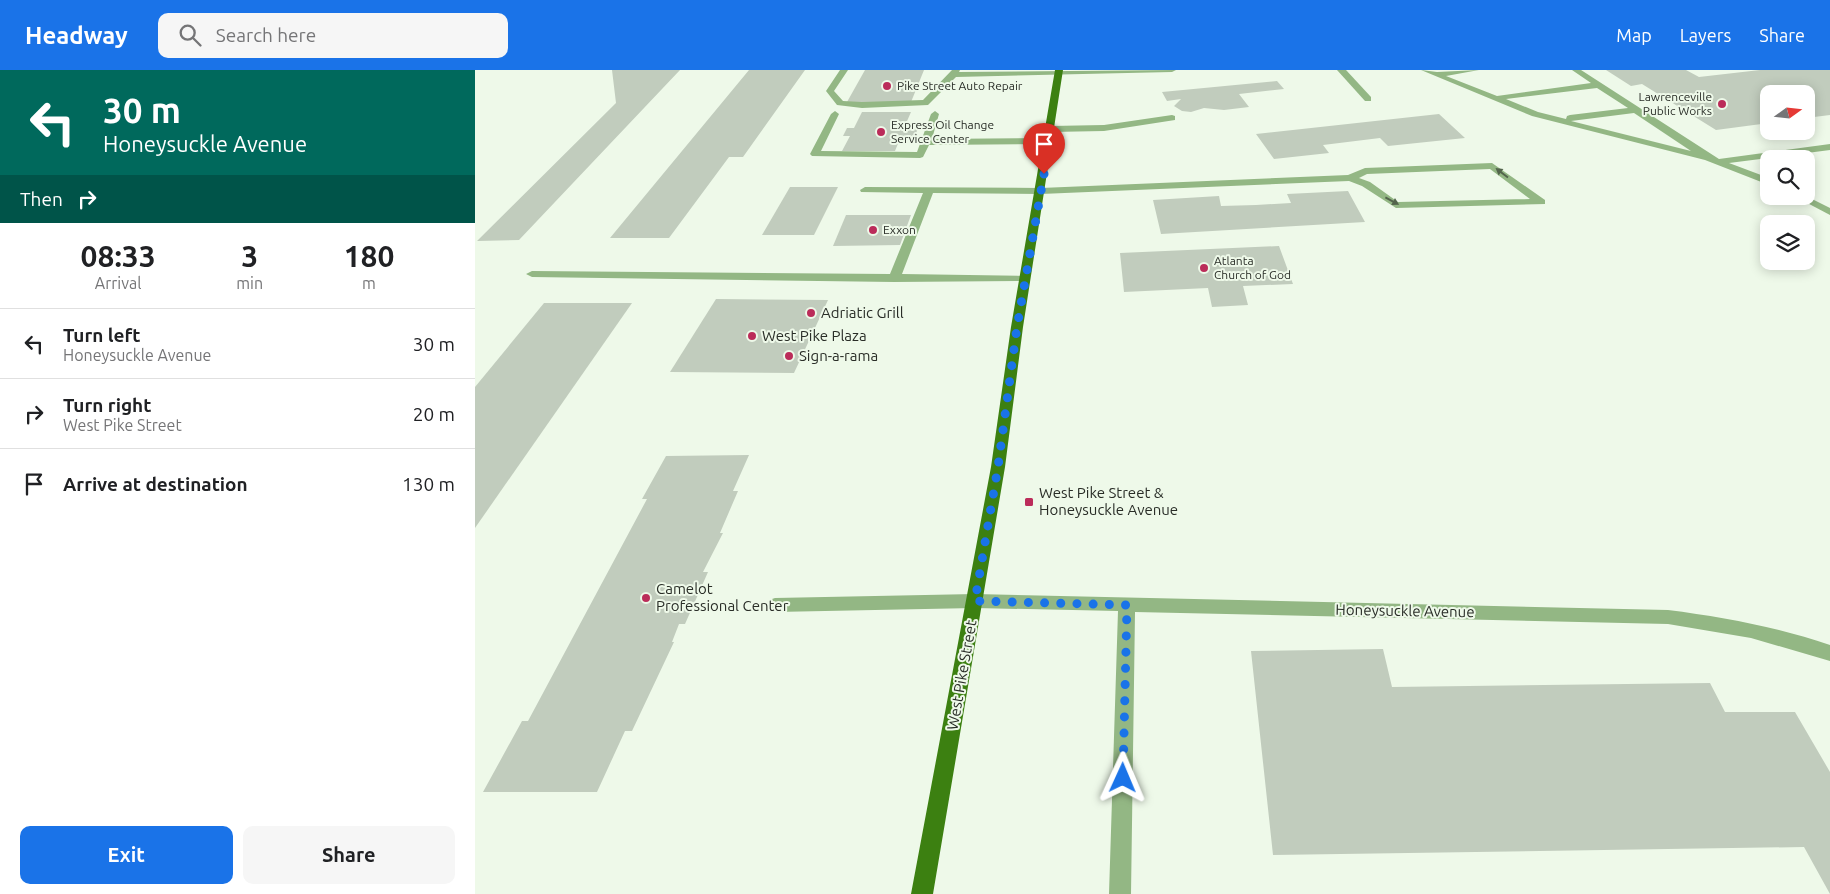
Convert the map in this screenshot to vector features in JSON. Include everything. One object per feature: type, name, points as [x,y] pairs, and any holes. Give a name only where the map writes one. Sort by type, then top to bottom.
[{"type":"main road","name":"West Pike Street","points":[[922,894],[998,467],[1017,327],[1041,191],[1059,72]]},
{"type":"street","points":[[844,70],[830,91],[840,102],[862,106],[925,104],[955,72],[1171,70]]},
{"type":"street","points":[[1341,70],[1368,99]]},
{"type":"street","points":[[1425,70],[1535,114],[1708,158],[1760,178]]},
{"type":"street","points":[[1437,74],[1475,70]]},
{"type":"street","points":[[1576,70],[1708,158]]},
{"type":"street","points":[[1496,98],[1598,85]]},
{"type":"street","points":[[1560,120],[1636,110]]},
{"type":"street","points":[[835,114],[815,154],[920,155],[935,114]]},
{"type":"street","points":[[1051,129],[1104,128],[1172,118]]},
{"type":"street","points":[[926,142],[1049,141]]},
{"type":"street","points":[[1721,162],[1830,146]]},
{"type":"street","points":[[865,190],[1041,191],[1350,178],[1365,171],[1492,166],[1541,202],[1396,205],[1366,184],[1350,178]]},
{"type":"street","points":[[894,279],[929,190]]},
{"type":"street","points":[[1815,204],[1830,212]]},
{"type":"street","points":[[533,274],[1026,279]]},
{"type":"street","name":"Honeysuckle Avenue","points":[[775,605],[975,601],[1668,617],[1729,624],[1799,641],[1830,653]]},
{"type":"street","points":[[1119,894],[1127,605]]},
{"type":"building","points":[[612,70],[680,70],[519,240],[477,241],[616,103]]},
{"type":"building","points":[[749,70],[805,70],[743,157],[729,157],[669,238],[610,238]]},
{"type":"building","name":"Pike Street Auto Repair","points":[[865,70],[924,70],[911,102],[847,102]]},
{"type":"building","name":"Lawrenceville Public Works","points":[[1606,70],[1686,70],[1699,77],[1760,70],[1830,70],[1830,115],[1815,117],[1815,85],[1760,85],[1760,124],[1716,130],[1642,84],[1631,86]]},
{"type":"building","points":[[1277,81],[1284,89],[1239,94],[1249,107],[1224,110],[1204,108],[1191,112],[1182,111],[1174,106],[1181,99],[1167,101],[1162,92]]},
{"type":"building","name":"Express Oil Change Service Center","points":[[862,112],[911,112],[904,128],[918,128],[915,136],[901,136],[895,151],[842,151],[850,136],[843,136],[847,128],[854,128]]},
{"type":"building","points":[[1439,114],[1465,138],[1388,146],[1380,138],[1323,145],[1329,153],[1274,159],[1256,134]]},
{"type":"building","points":[[790,187],[838,187],[814,235],[762,235]]},
{"type":"building","points":[[1348,191],[1365,222],[1161,234],[1153,200],[1219,196],[1221,206],[1256,205],[1291,203],[1287,194]]},
{"type":"building","name":"Exxon","points":[[846,215],[911,215],[900,245],[833,246]]},
{"type":"building","name":"Atlanta Church of God","points":[[1279,246],[1293,284],[1243,286],[1248,305],[1212,307],[1208,288],[1124,292],[1120,253]]},
{"type":"building","name":"West Pike Plaza","points":[[716,299],[828,300],[794,373],[670,372]]},
{"type":"building","points":[[544,303],[632,303],[475,528],[475,387]]},
{"type":"building","name":"Camelot Professional Center","points":[[749,455],[733,491],[738,491],[720,533],[723,533],[703,572],[708,572],[685,624],[679,624],[672,642],[674,642],[632,731],[625,731],[597,792],[483,792],[522,721],[528,721],[647,499],[642,499],[666,456]]},
{"type":"building","points":[[1383,649],[1392,687],[1710,683],[1725,712],[1795,712],[1830,772],[1830,894],[1804,847],[1273,855],[1251,651]]},
{"type":"place","name":"Pike Street Auto Repair","points":[[887,86]]},
{"type":"place","name":"Lawrenceville Public Works","points":[[1722,104]]},
{"type":"place","name":"Express Oil Change Service Center","points":[[881,132]]},
{"type":"place","name":"Exxon","points":[[873,230]]},
{"type":"place","name":"Atlanta Church of God","points":[[1204,268]]},
{"type":"place","name":"Adriatic Grill","points":[[811,313]]},
{"type":"place","name":"West Pike Plaza","points":[[752,336]]},
{"type":"place","name":"Sign-a-rama","points":[[789,356]]},
{"type":"place","name":"West Pike Street & Honeysuckle Avenue","points":[[1029,502]]},
{"type":"place","name":"Camelot Professional Center","points":[[646,598]]},
{"type":"route","points":[[1044,174],[1017,327],[998,467],[975,601],[1127,605],[1123,778]]}]
